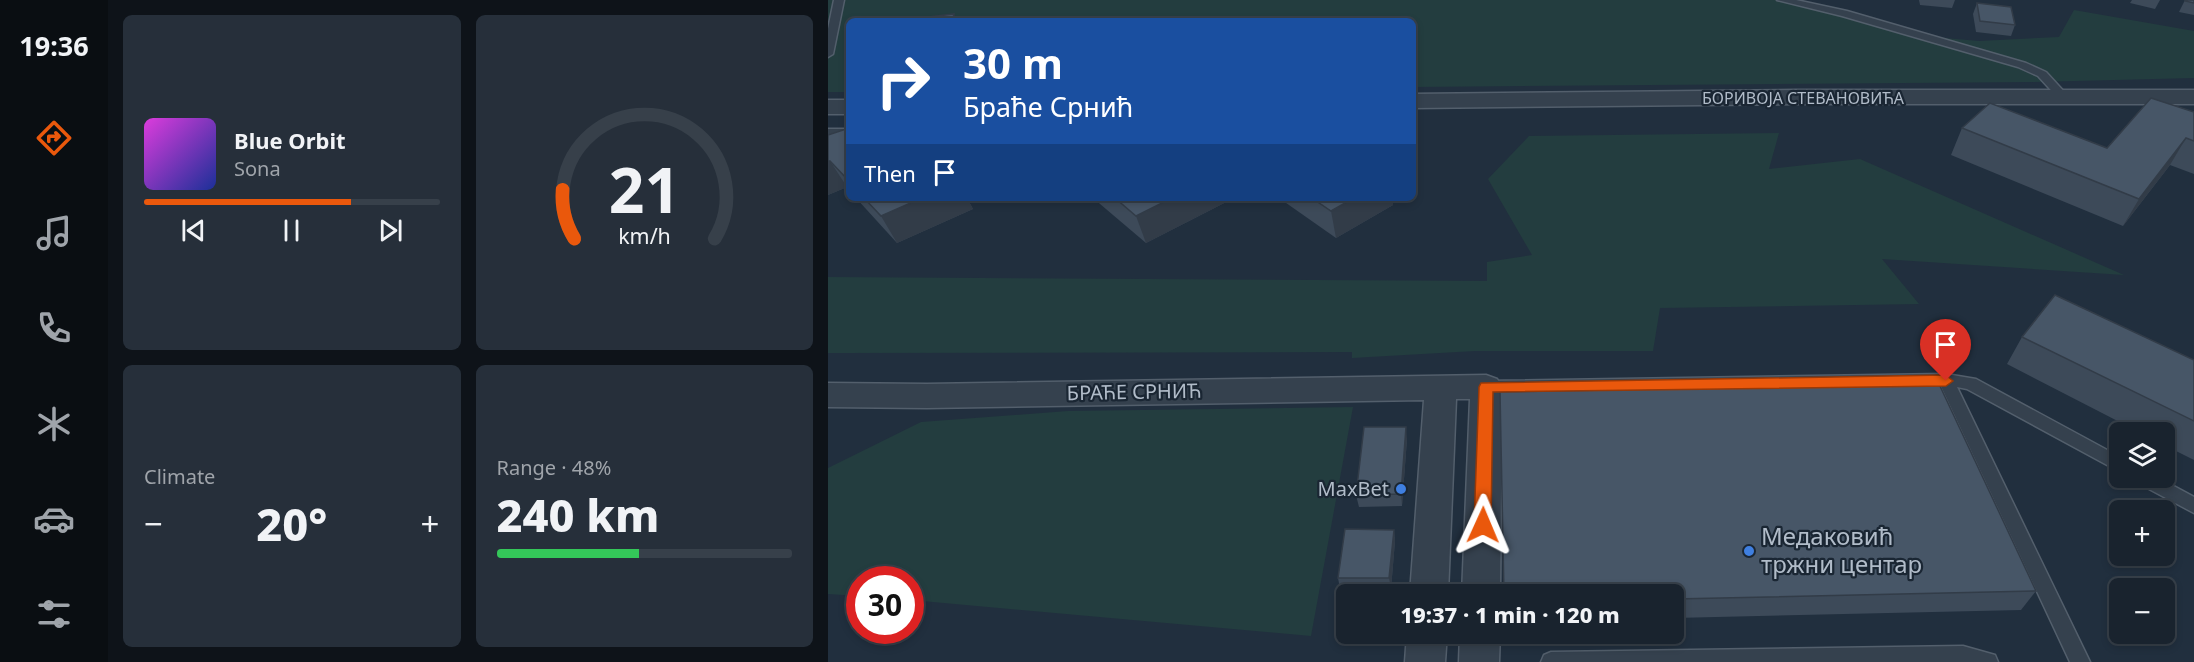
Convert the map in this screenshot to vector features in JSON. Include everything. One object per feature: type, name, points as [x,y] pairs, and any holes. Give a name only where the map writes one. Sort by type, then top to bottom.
[{"type":"street","name":"БОРИВОЈА СТЕВАНОВИЋА","points":[[1416,101],[2194,97]]},
{"type":"street","points":[[828,107],[846,107]]},
{"type":"street","points":[[1481,584],[1486,387]]},
{"type":"street","name":"БРАЋЕ СРНИЋ","points":[[828,395],[927,396],[1486,387]]},
{"type":"street","points":[[1430,584],[1441,388]]},
{"type":"street","points":[[1425,662],[1426,644]]},
{"type":"street","points":[[1479,662],[1480,644]]},
{"type":"lane","points":[[828,54],[839,0]]},
{"type":"lane","points":[[1782,0],[1844,13],[2022,65],[2042,74],[2063,97]]},
{"type":"lane","points":[[828,133],[846,133]]},
{"type":"lane","points":[[1946,381],[2080,662]]},
{"type":"lane","name":"БРАЋЕ СРНИЋ","points":[[1486,387],[1946,381],[1970,383],[2109,459]]},
{"type":"lane","points":[[2162,488],[2194,506]]},
{"type":"lane","points":[[1551,662],[1963,656],[1988,662]]},
{"type":"green space","points":[[828,0],[1775,0],[1844,13],[1922,36],[1979,41],[2059,37],[2074,10],[2194,31],[2194,78],[2035,82],[1416,87],[1416,18],[846,18],[846,92],[828,92]]},
{"type":"green space","points":[[1779,133],[1769,169],[1860,159],[2124,275],[1882,259],[1919,304],[1660,308],[1653,351],[1475,351],[1352,358],[1352,352],[828,353],[828,277],[1487,281],[1487,262],[1532,255],[1488,179],[1529,136]]},
{"type":"green space","points":[[1353,407],[1311,636],[924,601],[924,566],[846,566],[846,595],[828,594],[828,468],[921,422],[1068,411]]},
{"type":"building","points":[[1977,3],[2011,7],[2015,25],[1980,21]]},
{"type":"building","points":[[954,14],[953,18],[929,17]]},
{"type":"building","points":[[2151,98],[2194,112],[2194,141],[2186,138],[2139,199],[1962,128],[1990,103],[2107,148]]},
{"type":"building","points":[[846,129],[846,178],[828,161],[828,135]]},
{"type":"building","points":[[867,201],[915,201],[881,216]]},
{"type":"building","points":[[1118,201],[1166,201],[1136,216]]},
{"type":"building","points":[[1316,201],[1349,201],[1331,211]]},
{"type":"building","points":[[2055,295],[2194,360],[2194,421],[2022,337]]},
{"type":"building","name":"Медаковић тржни центар","points":[[1939,384],[2036,591],[1684,599],[1684,584],[1504,584],[1500,392]]},
{"type":"building","points":[[1364,427],[1406,427],[1401,494],[1356,495]]},
{"type":"building","points":[[1345,529],[1394,530],[1389,578],[1338,578]]},
{"type":"place","name":"MaxBet","points":[[1401,489]]},
{"type":"place","name":"Медаковић тржни центар","points":[[1749,551]]},
{"type":"route","points":[[1483,525],[1486,387],[1946,381]]}]
